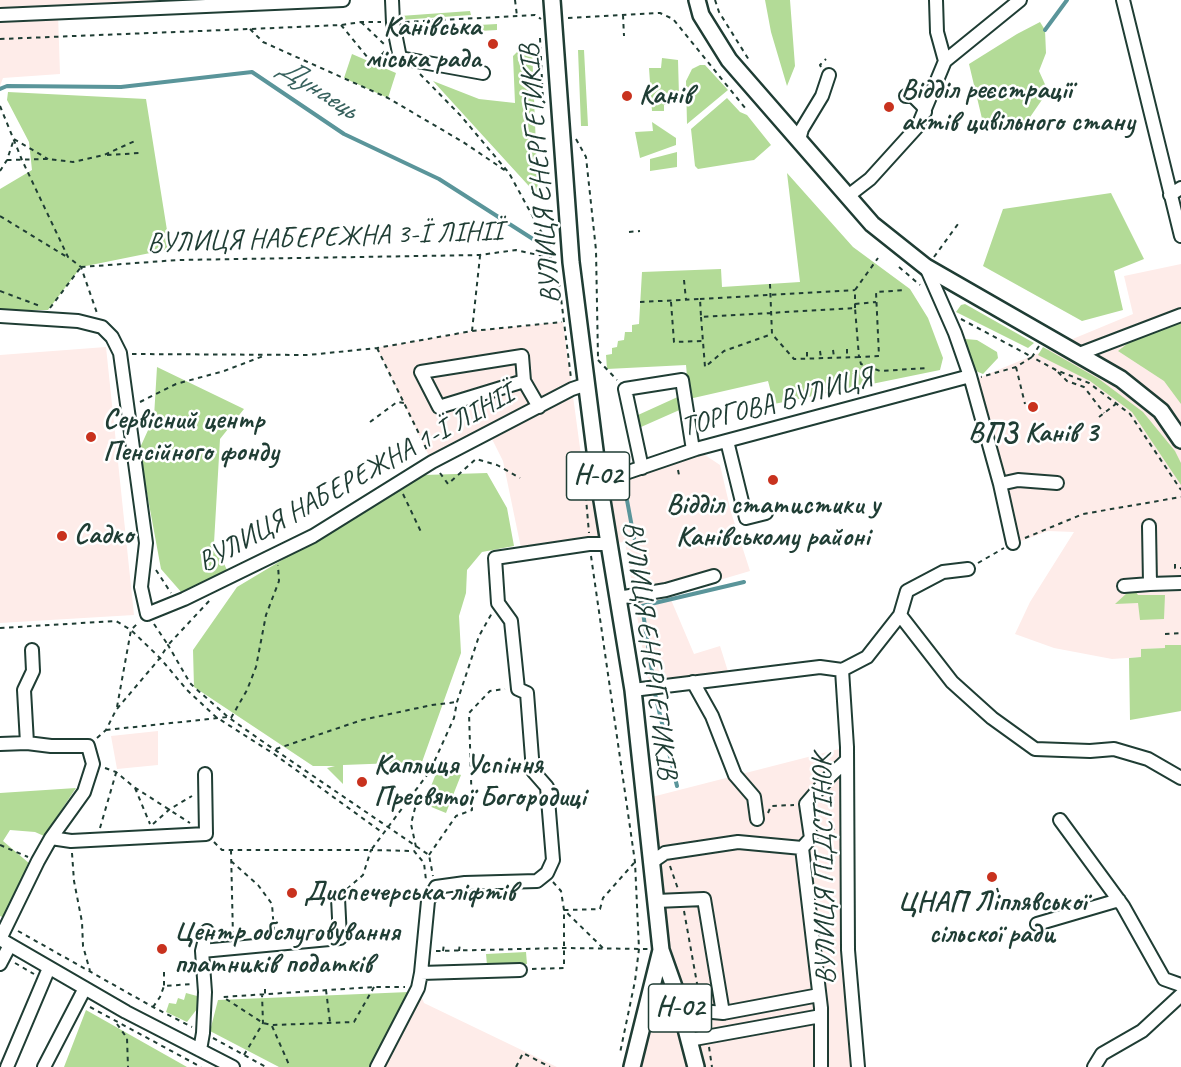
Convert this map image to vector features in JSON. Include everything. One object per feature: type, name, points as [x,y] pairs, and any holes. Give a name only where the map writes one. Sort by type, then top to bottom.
[{"type":"main road","name":"ВУЛИЦЯ ЕНЕРГЕТИКІВ","points":[[552,0],[571,262],[599,482],[633,690],[661,950],[682,1012],[696,1067]]},
{"type":"main road","points":[[697,0],[701,15],[729,60],[872,224],[1121,379],[1161,411],[1181,440]]},
{"type":"main road","name":"ВУЛИЦЯ ЕНЕРГЕТИКІВ","points":[[632,1067],[661,950]]},
{"type":"street","points":[[0,15],[343,0]]},
{"type":"street","points":[[392,0],[393,23],[400,58],[483,73]]},
{"type":"street","points":[[936,0],[937,32],[945,61]]},
{"type":"street","points":[[848,196],[870,179],[918,126],[945,61],[1020,0]]},
{"type":"street","points":[[1123,0],[1176,192],[1181,236]]},
{"type":"street","points":[[799,140],[802,129],[822,96],[830,75]]},
{"type":"street","points":[[906,96],[913,96],[923,106],[925,112]]},
{"type":"street","points":[[930,262],[941,303],[955,333],[970,376],[1000,484],[1013,543]]},
{"type":"street","points":[[1079,354],[1181,315]]},
{"type":"street","points":[[0,316],[78,321],[102,327],[112,337],[120,354],[147,543],[141,587],[147,614]]},
{"type":"street","points":[[524,381],[439,407],[421,372],[522,356],[524,381],[539,407]]},
{"type":"street","name":"ТОРГОВА ВУЛИЦЯ","points":[[599,482],[693,450],[970,376]]},
{"type":"street","points":[[642,468],[625,389],[682,380],[693,450]]},
{"type":"street","name":"ВУЛИЦЯ НАБЕРЕЖНА 1-Ї ЛІНІЇ","points":[[147,614],[184,599],[313,536],[432,462],[572,389],[587,384]]},
{"type":"street","points":[[727,441],[746,518],[766,513]]},
{"type":"street","points":[[1000,484],[1018,480],[1057,483]]},
{"type":"street","points":[[1149,526],[1150,584]]},
{"type":"street","points":[[377,1067],[418,988],[428,901],[436,886],[537,881],[547,873],[553,860],[547,787],[533,771],[526,693],[518,688],[511,621],[498,603],[495,558],[589,544],[609,544]]},
{"type":"street","points":[[633,690],[820,667],[842,670],[867,657],[900,615],[907,591],[943,572],[968,569]]},
{"type":"street","points":[[618,598],[666,590],[714,576]]},
{"type":"street","points":[[1124,586],[1181,583]]},
{"type":"street","points":[[900,615],[952,682],[992,718],[1035,748],[1090,751],[1114,749],[1148,759],[1181,778]]},
{"type":"street","points":[[27,743],[24,690],[33,672],[32,650]]},
{"type":"street","name":"ВУЛИЦЯ ПІДСТІНОК","points":[[842,670],[846,761],[848,950],[858,1067]]},
{"type":"street","points":[[693,682],[712,716],[735,775],[754,797],[762,818]]},
{"type":"street","points":[[0,744],[88,746],[93,764],[84,792],[51,838],[8,925],[0,964]]},
{"type":"street","points":[[821,1067],[821,1016],[802,848],[811,838],[806,804],[846,761]]},
{"type":"street","points":[[51,838],[71,841],[206,834],[205,774]]},
{"type":"street","points":[[1060,820],[1119,900],[1164,979],[1181,985]]},
{"type":"street","points":[[652,862],[665,853],[738,842],[802,848]]},
{"type":"street","points":[[202,951],[340,938],[338,898]]},
{"type":"street","points":[[656,901],[704,898],[723,1014]]},
{"type":"street","points":[[1036,924],[1119,900]]},
{"type":"street","points":[[200,1050],[205,993],[202,951],[207,931]]},
{"type":"street","points":[[3,941],[84,988],[233,1067]]},
{"type":"street","points":[[7,1067],[49,968]]},
{"type":"street","points":[[421,973],[520,969]]},
{"type":"street","points":[[44,1067],[84,988]]},
{"type":"street","points":[[682,1012],[702,1011],[723,1014],[819,995]]},
{"type":"street","points":[[1094,1067],[1102,1054],[1142,1031],[1181,995]]},
{"type":"street","points":[[689,1040],[821,1016]]},
{"type":"path","points":[[515,0],[516,16]]},
{"type":"path","points":[[715,0],[719,12],[740,49],[754,67]]},
{"type":"path","points":[[623,15],[624,36]]},
{"type":"path","points":[[341,25],[373,64],[387,48],[361,22]]},
{"type":"path","points":[[250,29],[263,42],[388,98],[447,132],[509,173],[454,108],[425,78],[400,58]]},
{"type":"path","points":[[0,106],[22,160],[68,257]]},
{"type":"path","points":[[575,136],[586,157],[596,250],[598,370]]},
{"type":"path","points":[[14,139],[48,159]]},
{"type":"path","points":[[0,171],[7,160],[14,139]]},
{"type":"path","points":[[104,155],[137,141]]},
{"type":"path","points":[[7,160],[48,159],[73,162],[104,155],[140,153]]},
{"type":"path","points":[[0,216],[81,267],[102,327]]},
{"type":"path","points":[[930,262],[958,224]]},
{"type":"path","points":[[628,232],[640,231]]},
{"type":"path","name":"ВУЛИЦЯ НАБЕРЕЖНА 3-Ї ЛІНІЇ","points":[[81,267],[178,260],[480,255],[516,250],[571,262]]},
{"type":"path","points":[[472,331],[480,255]]},
{"type":"path","points":[[878,258],[855,290],[861,364],[880,371],[927,368]]},
{"type":"path","points":[[0,291],[48,310],[81,267]]},
{"type":"path","points":[[899,267],[925,288]]},
{"type":"path","points":[[684,280],[686,300]]},
{"type":"path","points":[[770,284],[772,334],[794,359],[879,356],[876,292],[906,291]]},
{"type":"path","points":[[640,302],[855,290]]},
{"type":"path","points":[[700,299],[705,367],[724,351],[772,334]]},
{"type":"path","points":[[671,301],[674,342],[702,340]]},
{"type":"path","points":[[855,304],[876,302]]},
{"type":"path","points":[[941,303],[956,316],[1032,357],[1016,367],[987,376]]},
{"type":"path","points":[[701,317],[855,308]]},
{"type":"path","points":[[120,354],[308,355],[377,348],[472,331],[562,322]]},
{"type":"path","points":[[377,348],[432,462],[448,484],[476,459],[497,465],[520,478]]},
{"type":"path","points":[[833,350],[834,357]]},
{"type":"path","points":[[847,350],[848,357]]},
{"type":"path","points":[[820,351],[821,358]]},
{"type":"path","points":[[807,352],[807,359]]},
{"type":"path","points":[[127,408],[176,384],[224,371],[269,354]]},
{"type":"path","points":[[598,360],[625,389]]},
{"type":"path","points":[[1038,361],[1089,383],[1130,414],[1181,490]]},
{"type":"path","points":[[1016,367],[1026,404]]},
{"type":"path","points":[[1056,370],[1067,381],[1083,387],[1104,413]]},
{"type":"path","points":[[370,422],[397,402],[404,403]]},
{"type":"path","points":[[1099,417],[1117,403]]},
{"type":"path","points":[[678,470],[679,475]]},
{"type":"path","points":[[398,483],[422,534]]},
{"type":"path","points":[[968,569],[1013,543],[1083,514],[1181,497]]},
{"type":"path","points":[[147,543],[152,563],[170,593],[184,599]]},
{"type":"path","points":[[230,718],[247,690],[256,667],[266,615],[279,581],[278,554]]},
{"type":"path","points":[[1175,564],[1175,568],[1181,568]]},
{"type":"path","points":[[88,746],[106,730],[116,710],[160,658],[168,645],[216,594]]},
{"type":"path","points":[[338,898],[363,875],[371,850],[430,771],[454,717],[479,636],[498,603]]},
{"type":"path","points":[[147,614],[190,683],[230,718],[429,855],[436,886]]},
{"type":"path","points":[[0,628],[116,621],[130,630],[160,658],[187,690],[216,717],[274,754],[383,833]]},
{"type":"path","points":[[116,710],[130,630]]},
{"type":"path","points":[[1165,634],[1181,633]]},
{"type":"path","points":[[429,855],[456,816],[472,810],[469,713],[490,691],[518,688]]},
{"type":"path","points":[[276,749],[362,720],[457,702]]},
{"type":"path","points":[[106,730],[216,717],[230,718]]},
{"type":"path","points":[[93,764],[116,772],[134,787],[206,834],[222,850],[414,851],[424,863],[428,901]]},
{"type":"path","points":[[97,839],[116,772]]},
{"type":"path","points":[[134,787],[150,821],[150,826],[170,809],[198,792]]},
{"type":"path","points":[[416,847],[411,824],[418,796]]},
{"type":"path","points":[[762,818],[771,806],[806,804]]},
{"type":"path","points":[[811,838],[820,831],[847,827]]},
{"type":"path","points":[[71,841],[83,946],[90,971]]},
{"type":"path","points":[[0,845],[38,861]]},
{"type":"path","points":[[231,849],[233,949]]},
{"type":"path","points":[[665,853],[682,901],[702,1011]]},
{"type":"path","points":[[231,861],[258,885],[272,904],[275,945]]},
{"type":"path","points":[[564,910],[600,909],[603,898],[635,862]]},
{"type":"path","points":[[520,969],[564,968],[564,910],[561,891],[547,873]]},
{"type":"path","points":[[997,888],[999,895]]},
{"type":"path","points":[[564,910],[604,949]]},
{"type":"path","points":[[8,925],[153,1007],[266,1067]]},
{"type":"path","points":[[459,951],[460,943]]},
{"type":"path","points":[[443,951],[444,944]]},
{"type":"path","points":[[434,952],[564,948],[661,950]]},
{"type":"path","points":[[620,1056],[639,949]]},
{"type":"path","points":[[153,1007],[164,986],[164,972]]},
{"type":"path","points":[[164,986],[192,983],[205,993]]},
{"type":"path","points":[[374,987],[354,1022],[272,1025],[263,1023],[223,997],[374,987],[401,987]]},
{"type":"path","points":[[244,1055],[263,1023],[265,988]]},
{"type":"path","points":[[326,990],[330,1023]]},
{"type":"path","points":[[106,1000],[116,1022],[127,1038],[128,1067]]},
{"type":"path","points":[[272,1025],[290,1067]]},
{"type":"path","points":[[706,1037],[712,1067]]},
{"type":"path","points":[[516,1067],[523,1053],[550,1067]]},
{"type":"shaded area","points":[[0,0],[343,0],[58,13],[60,74],[3,78],[0,86]]},
{"type":"shaded area","points":[[1181,264],[1181,645],[1141,649],[1141,657],[1112,659],[1054,648],[1015,634],[1030,602],[1074,532],[1048,531],[1013,544],[964,384],[1133,314],[1124,276]]},
{"type":"shaded area","points":[[563,322],[585,485],[610,480],[696,449],[720,465],[731,512],[750,571],[669,595],[694,654],[720,646],[731,681],[662,692],[647,677],[625,542],[522,553],[503,461],[492,439],[432,462],[377,348],[472,331]]},
{"type":"shaded area","name":"Садко","points":[[106,347],[134,615],[0,623],[0,355]]},
{"type":"shaded area","points":[[158,731],[158,765],[117,769],[111,736]]},
{"type":"shaded area","points":[[847,747],[858,1067],[632,1067],[661,950],[644,799]]},
{"type":"shaded area","points":[[418,988],[424,1003],[557,1067],[377,1067]]},
{"type":"green space","points":[[765,0],[790,0],[795,66],[787,86],[771,32]]},
{"type":"green space","points":[[470,11],[471,15],[400,20],[400,16]]},
{"type":"green space","points":[[1040,22],[1045,30],[1046,53],[1039,71],[1048,91],[1026,123],[984,127],[969,64]]},
{"type":"green space","points":[[497,24],[497,30],[407,35],[406,29]]},
{"type":"green space","points":[[520,49],[532,49],[538,196],[433,81],[479,99],[515,103],[513,56]]},
{"type":"green space","points":[[578,50],[584,50],[588,126],[581,126]]},
{"type":"green space","points":[[352,54],[396,73],[388,98],[344,78]]},
{"type":"green space","points":[[662,58],[678,60],[679,96],[673,97],[673,101],[664,105],[664,111],[652,111],[649,68],[661,68]]},
{"type":"green space","points":[[705,65],[728,90],[687,124],[686,81],[692,69]]},
{"type":"green space","points":[[8,92],[146,99],[170,249],[81,267],[48,310],[0,310],[0,189],[32,170],[29,142],[7,100]]},
{"type":"green space","points":[[727,98],[740,112],[747,115],[771,145],[754,160],[698,169],[695,166],[691,129]]},
{"type":"green space","points":[[652,122],[676,138],[676,145],[640,158],[635,132],[653,131]]},
{"type":"green space","points":[[677,152],[677,167],[650,171],[650,159]]},
{"type":"green space","points":[[787,173],[853,247],[910,289],[928,318],[943,358],[940,370],[774,404],[768,381],[689,399],[686,365],[607,369],[606,355],[612,354],[612,348],[617,347],[618,341],[624,340],[625,332],[632,332],[632,325],[639,324],[642,272],[721,269],[722,287],[800,282]]},
{"type":"green space","points":[[1111,193],[1144,259],[1114,271],[1123,310],[1082,321],[983,266],[1003,209]]},
{"type":"green space","points":[[965,304],[1034,343],[1028,348],[956,312],[961,305]]},
{"type":"green space","points":[[1181,322],[1181,404],[1164,381],[1118,351],[1137,336]]},
{"type":"green space","points":[[965,339],[977,340],[997,352],[998,358],[983,374],[971,369],[962,343]]},
{"type":"green space","points":[[1043,347],[1099,379],[1143,412],[1175,451],[1181,463],[1181,485],[1132,412],[1090,381],[1038,355]]},
{"type":"green space","points":[[157,367],[244,409],[220,439],[214,543],[227,570],[182,593],[161,569],[139,450],[154,417]]},
{"type":"green space","points":[[682,395],[684,408],[641,427],[638,415]]},
{"type":"green space","points":[[487,473],[507,508],[514,546],[482,552],[467,570],[466,593],[459,616],[461,653],[422,762],[343,765],[343,784],[327,768],[335,766],[313,766],[194,687],[193,650],[237,587],[424,475]]},
{"type":"green space","points":[[1136,592],[1138,595],[1165,595],[1164,619],[1140,620],[1138,603],[1115,604],[1127,593]]},
{"type":"green space","points":[[1165,645],[1181,645],[1181,711],[1130,720],[1129,658],[1141,657],[1141,649],[1165,648]]},
{"type":"green space","points":[[439,766],[461,775],[446,813],[424,804]]},
{"type":"green space","points":[[76,788],[44,836],[35,832],[10,830],[3,841],[30,864],[4,918],[0,916],[0,793]]},
{"type":"green space","points":[[526,952],[527,964],[487,965],[486,954]]},
{"type":"green space","points":[[409,992],[370,1067],[279,1067],[210,1031],[218,1000]]},
{"type":"green space","points":[[186,993],[197,996],[197,1009],[187,1022],[166,1012],[169,1003],[176,1004],[178,998],[184,1000]]},
{"type":"green space","points":[[86,1010],[187,1067],[64,1067]]},
{"type":"waterway","name":"Дунаець","points":[[1045,30],[1067,0]]},
{"type":"waterway","name":"Дунаець","points":[[0,89],[7,86],[121,87],[252,72],[344,134],[439,179],[547,248]]},
{"type":"waterway","points":[[624,484],[634,538]]},
{"type":"waterway","points":[[653,678],[642,606],[744,582]]},
{"type":"waterway","points":[[655,694],[677,786]]},
{"type":"place","name":"Канівська міська рада","points":[[493,44]]},
{"type":"place","name":"Канів","points":[[627,96]]},
{"type":"place","name":"Відділ реєстрації актів цивільного стану","points":[[889,107]]},
{"type":"place","name":"ВПЗ Канів 3","points":[[1033,407]]},
{"type":"place","name":"Сервісний центр Пенсійного фонду","points":[[91,437]]},
{"type":"place","name":"Відділ статистики у Канівському районі","points":[[773,480]]},
{"type":"place","name":"Садко","points":[[62,536]]},
{"type":"place","name":"Каплиця Успіння Пресвятої Богородиці","points":[[362,782]]},
{"type":"place","name":"ЦНАП Ліплявської сільскої ради","points":[[992,877]]},
{"type":"place","name":"Диспечерська ліфтів","points":[[292,893]]},
{"type":"place","name":"Центр обслуговування платників податків","points":[[162,949]]}]
